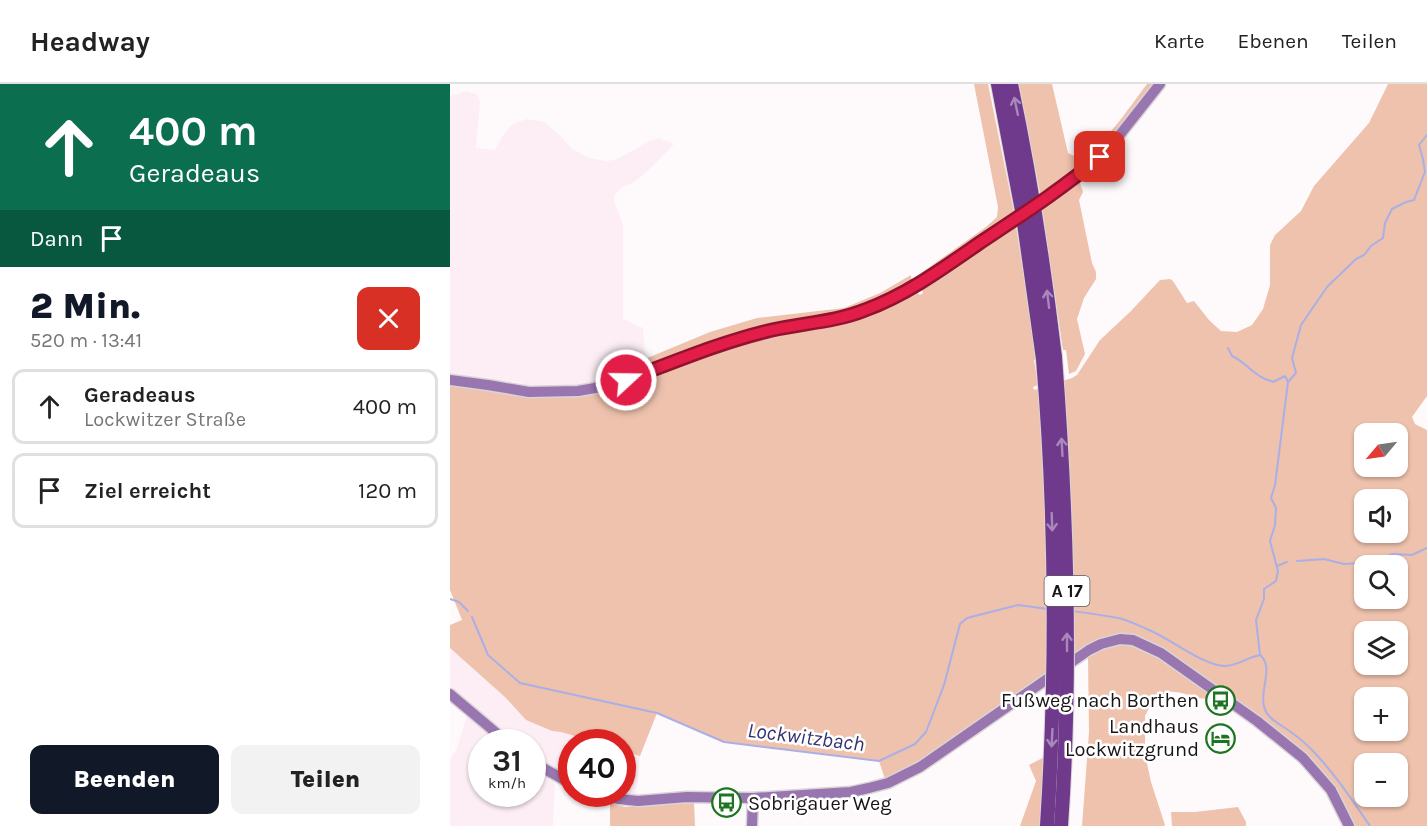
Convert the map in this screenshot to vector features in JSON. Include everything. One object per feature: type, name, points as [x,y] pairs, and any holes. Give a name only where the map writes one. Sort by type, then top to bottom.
[{"type":"highway","name":"A 17","points":[[998,84],[1049,358],[1061,438],[1067,593],[1066,731],[1060,826]]},
{"type":"highway","name":"A 17","points":[[1011,84],[1045,275],[1049,358],[1054,627],[1053,734],[1047,826]]},
{"type":"main road","points":[[450,380],[529,392],[578,391],[607,386],[682,358],[774,329],[837,319],[864,311],[920,283],[1077,177],[1111,146],[1160,84]]},
{"type":"main road","points":[[636,801],[687,797],[753,798],[869,789],[900,778],[920,767],[1089,650],[1120,639],[1133,640],[1161,653],[1265,727],[1304,758],[1331,790],[1349,826]]},
{"type":"main road","points":[[450,694],[492,729]]},
{"type":"main road","points":[[752,826],[753,798]]},
{"type":"shaded area","points":[[974,84],[988,84],[1014,212],[996,224],[997,227],[923,275],[921,273],[997,217],[998,207]]},
{"type":"shaded area","points":[[1019,84],[1052,84],[1068,153],[1081,159],[1100,144],[1147,84],[1156,84],[1116,135],[1080,169],[1055,187],[1053,185],[1040,193]]},
{"type":"shaded area","points":[[1388,84],[1427,84],[1427,396],[1412,417],[1415,424],[1427,430],[1427,826],[1354,826],[1306,755],[1283,735],[1218,689],[1120,636],[915,766],[885,779],[879,761],[724,742],[657,713],[640,756],[636,755],[636,729],[558,729],[558,732],[552,731],[526,720],[506,698],[450,648],[450,625],[462,620],[450,590],[450,383],[578,394],[599,393],[772,334],[838,324],[890,306],[914,292],[920,295],[923,293],[923,286],[1016,226],[1037,360],[1034,360],[1038,385],[1033,387],[1034,390],[1077,375],[1100,340],[1160,280],[1173,281],[1187,303],[1194,301],[1221,331],[1237,332],[1252,325],[1263,309],[1270,285],[1270,245],[1275,235],[1301,211],[1314,186],[1369,123]]},
{"type":"shaded area","points":[[467,91],[478,95],[480,102],[476,148],[495,150],[510,127],[527,119],[544,122],[572,149],[589,158],[606,161],[615,160],[659,138],[674,144],[636,181],[621,188],[614,196],[623,224],[623,319],[643,328],[646,369],[616,379],[613,376],[602,377],[601,384],[559,390],[523,386],[522,383],[513,381],[510,383],[492,381],[491,378],[482,377],[480,380],[450,377],[450,96]]},
{"type":"shaded area","points":[[1079,180],[1083,192],[1079,200],[1096,279],[1084,298],[1077,319],[1085,354],[1076,371],[1069,374],[1066,350],[1063,350],[1042,208]]},
{"type":"shaded area","points":[[911,275],[912,284],[865,307],[646,369],[645,359],[710,332],[757,318],[844,308],[880,293]]},
{"type":"shaded area","points":[[1117,644],[1131,645],[1156,654],[1213,693],[1210,698],[1205,699],[1178,692],[1167,693],[1154,698],[1145,716],[1145,754],[1164,826],[1082,826],[1089,732],[1088,658]]},
{"type":"shaded area","points":[[450,648],[506,698],[526,720],[558,732],[558,771],[546,765],[546,729],[501,729],[450,686]]},
{"type":"shaded area","points":[[467,715],[484,729],[468,729],[468,807],[546,807],[546,777],[555,783],[553,826],[450,826],[450,760],[457,748]]},
{"type":"shaded area","points":[[1054,752],[1050,826],[1020,826],[1036,781],[1029,765]]},
{"type":"shaded area","points":[[636,755],[640,756],[636,796]]},
{"type":"shaded area","points":[[694,802],[695,826],[610,826],[610,807]]},
{"type":"shaded area","points":[[1238,807],[1246,826],[1172,826],[1171,812]]},
{"type":"waterway","points":[[1260,655],[1256,620],[1264,599],[1264,589],[1276,581],[1278,571],[1270,541],[1275,525],[1276,508],[1271,498],[1275,485],[1288,382],[1296,373],[1292,358],[1301,325],[1327,287],[1356,259],[1383,238],[1385,223],[1392,209],[1414,200],[1425,172],[1419,145],[1427,135]]},
{"type":"waterway","points":[[1228,348],[1232,356],[1264,379],[1273,382],[1285,376],[1288,382]]},
{"type":"waterway","points":[[1297,561],[1324,559],[1344,564],[1370,565],[1375,560],[1393,554],[1412,555],[1427,548]]},
{"type":"waterway","points":[[1277,566],[1287,562]]},
{"type":"waterway","name":"Lockwitzbach","points":[[450,599],[459,602],[468,611]]},
{"type":"waterway","name":"Lockwitzbach","points":[[472,617],[488,655],[520,683],[657,713],[724,742],[879,761],[915,744],[926,732],[944,685],[960,624],[967,618],[1018,605],[1048,609]]},
{"type":"waterway","name":"Lockwitzbach","points":[[1072,611],[1126,620],[1216,665],[1229,666],[1260,655],[1265,661],[1263,701],[1269,716],[1313,751],[1336,778],[1370,826]]},
{"type":"place","name":"Fußweg nach Borthen","points":[[1220,700]]},
{"type":"place","name":"Landhaus Lockwitzgrund","points":[[1220,738]]},
{"type":"place","name":"Sobrigauer Weg","points":[[727,803]]},
{"type":"route","points":[[626,380],[727,342],[774,329],[837,319],[864,311],[893,298],[920,283],[1053,194],[1100,157]]}]
